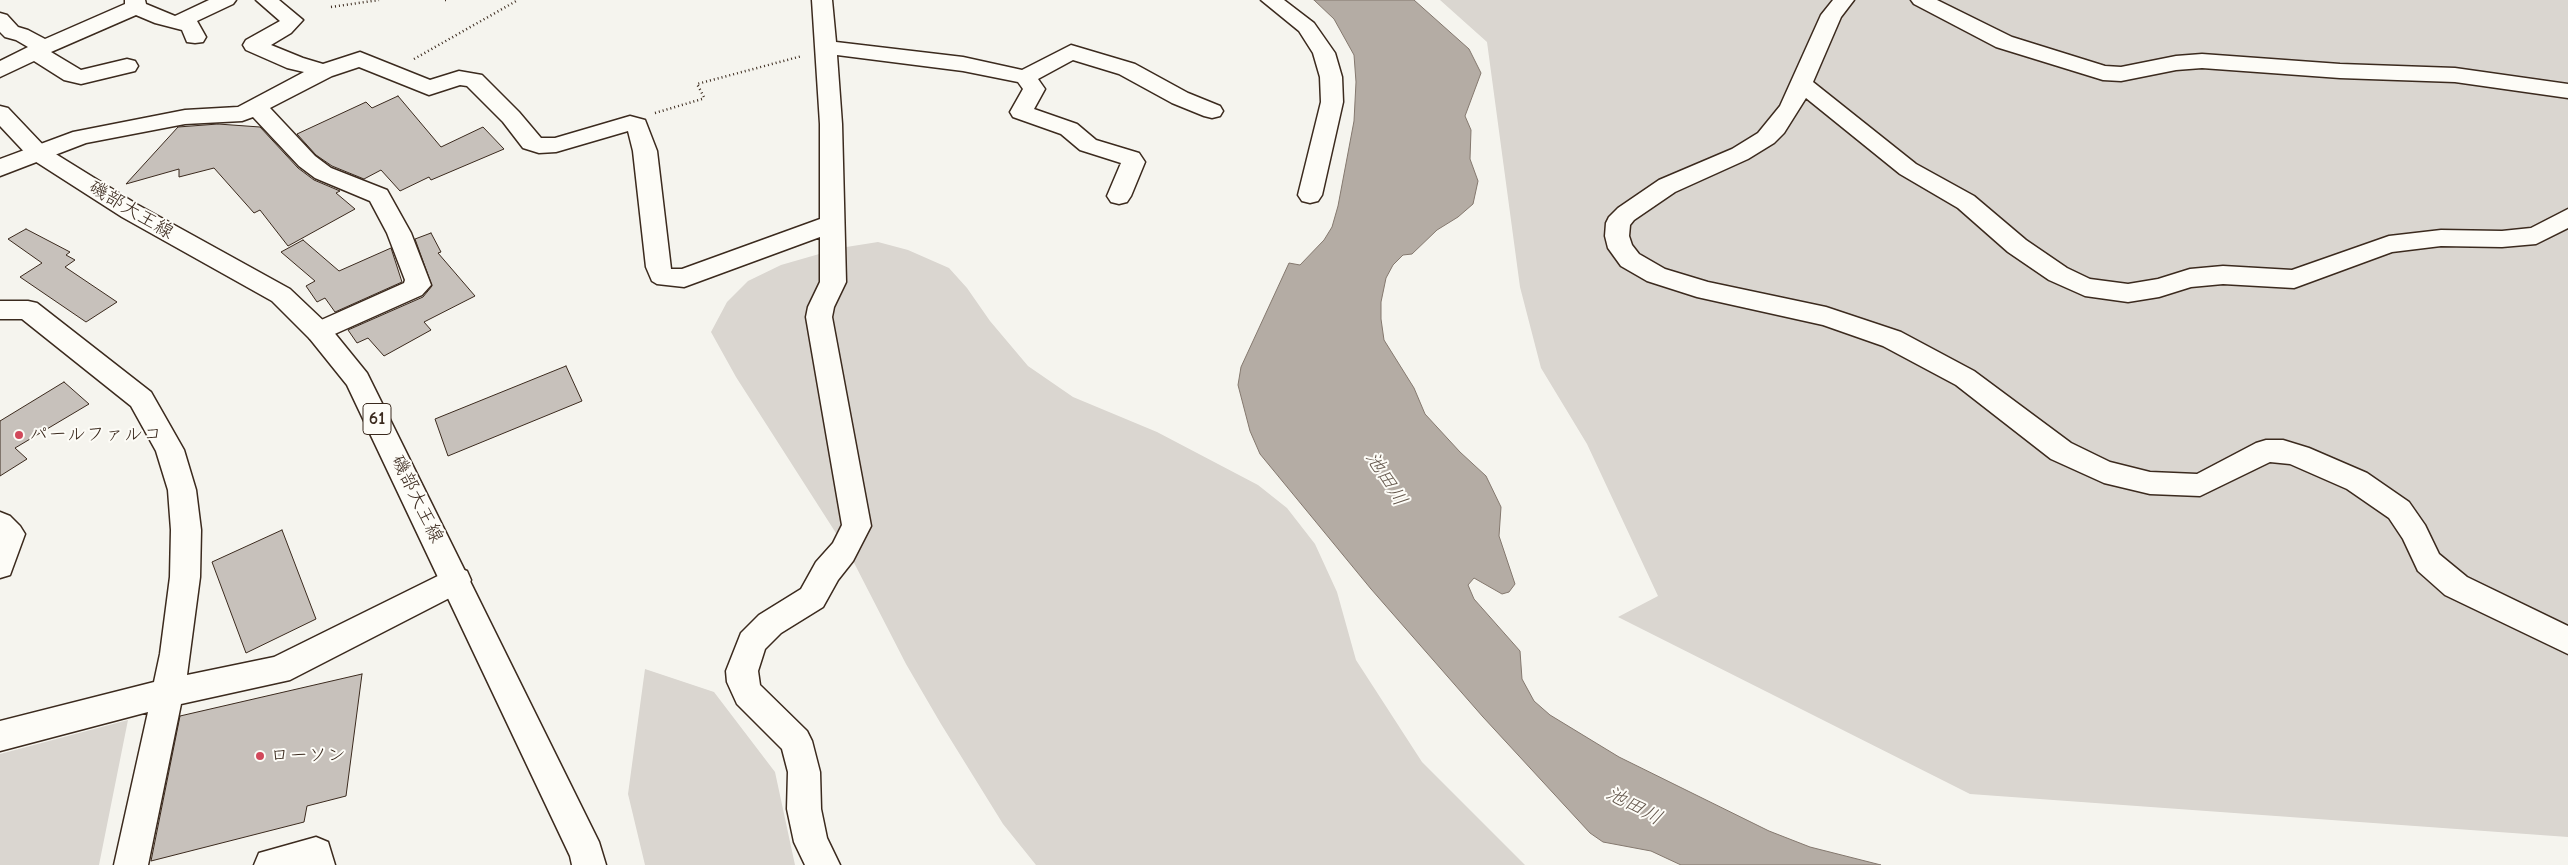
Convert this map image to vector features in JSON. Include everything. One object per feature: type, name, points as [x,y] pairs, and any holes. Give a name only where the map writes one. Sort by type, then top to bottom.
[{"type":"street","points":[[177,23],[226,0]]},
{"type":"street","points":[[266,0],[294,20],[254,45],[296,64],[324,71]]},
{"type":"street","points":[[822,0],[831,124],[833,282],[821,307],[819,317],[857,526],[843,552],[827,571],[812,598],[770,624],[752,642],[742,671],[743,682],[748,694],[796,741],[804,772],[804,809],[811,842],[823,865]]},
{"type":"street","points":[[1270,0],[1307,27],[1324,53],[1331,77],[1332,102],[1310,195]]},
{"type":"street","points":[[1844,0],[1831,15],[1791,107],[1776,128],[1766,138],[1740,154],[1667,186],[1626,214],[1618,224],[1617,236],[1620,248],[1630,260],[1656,275],[1706,291],[1826,316],[1892,339],[1965,378],[2061,452],[2104,472],[2150,483],[2200,485],[2266,451],[2300,456],[2357,481],[2399,510],[2415,533],[2428,562],[2456,586],[2568,640]]},
{"type":"street","points":[[1921,0],[2004,42],[2103,73],[2121,74],[2176,63],[2246,62],[2340,71],[2455,75],[2568,91]]},
{"type":"street","points":[[0,70],[136,3],[177,23],[191,26],[195,37]]},
{"type":"street","points":[[0,19],[12,33],[21,34],[72,75],[81,77],[116,67],[127,66]]},
{"type":"street","points":[[825,49],[963,64],[1025,77],[1071,52],[1127,69],[1180,98],[1212,111]]},
{"type":"street","points":[[0,168],[81,137],[185,117],[242,114],[324,71],[360,59],[429,88],[459,78],[474,80],[511,117],[531,143],[539,146],[556,145],[630,122],[637,125],[645,150],[658,267],[661,276],[666,278],[684,278],[832,224]]},
{"type":"street","points":[[1025,77],[1034,89],[1021,112],[1069,128],[1088,145],[1130,158],[1133,162],[1119,196]]},
{"type":"street","points":[[1801,83],[1878,147],[1908,169],[1966,202],[2017,246],[2042,263],[2085,287],[2128,293],[2158,288],[2198,277],[2223,275],[2294,279],[2389,244],[2441,238],[2502,239],[2536,236],[2568,217]]},
{"type":"street","points":[[256,107],[307,161],[323,173],[379,196],[399,233],[418,280],[418,285],[413,289],[319,332]]},
{"type":"street","name":"磯部大王線","points":[[0,113],[38,153],[130,211],[281,295],[319,332],[358,380],[456,580],[587,854],[590,865]]},
{"type":"street","points":[[0,146],[38,153]]},
{"type":"street","points":[[0,310],[28,310],[141,399],[170,450],[182,490],[186,539],[185,577],[176,654],[131,865]]},
{"type":"street","points":[[0,524],[10,534],[0,566]]},
{"type":"street","points":[[0,736],[167,693],[279,670],[456,580]]},
{"type":"street","points":[[271,865],[316,854],[318,865]]},
{"type":"path","points":[[330,7],[379,0]]},
{"type":"path","points":[[391,72],[518,0]]},
{"type":"path","points":[[630,122],[699,101],[704,97],[697,84],[825,49]]},
{"type":"shaded area","points":[[1440,0],[2568,0],[2568,837],[1970,794],[1618,617],[1658,596],[1587,444],[1541,368],[1520,287],[1487,42]]},
{"type":"shaded area","points":[[878,242],[908,250],[949,268],[1028,366],[1073,397],[1157,432],[1258,485],[1287,508],[1315,544],[1337,592],[1356,660],[1422,762],[1525,865],[1036,865],[1003,824],[941,724],[906,664],[850,555],[736,377],[711,332],[727,302],[748,281],[781,265],[840,248]]},
{"type":"shaded area","points":[[645,669],[714,692],[775,772],[795,865],[645,865],[628,794]]},
{"type":"shaded area","points":[[128,720],[99,865],[0,865],[0,754]]},
{"type":"water","name":"池田川","points":[[1314,0],[1414,0],[1469,49],[1481,73],[1465,116],[1471,130],[1470,159],[1478,181],[1473,204],[1458,217],[1437,230],[1412,254],[1403,255],[1393,265],[1386,278],[1381,302],[1381,319],[1384,340],[1414,388],[1425,414],[1460,452],[1486,476],[1501,507],[1499,536],[1515,584],[1509,592],[1502,594],[1474,578],[1468,585],[1474,599],[1520,651],[1522,679],[1534,701],[1550,715],[1619,757],[1769,831],[1810,847],[1881,865],[1681,865],[1651,851],[1603,842],[1590,833],[1483,717],[1371,589],[1260,454],[1250,431],[1238,385],[1241,367],[1289,263],[1300,265],[1324,240],[1332,227],[1338,206],[1354,121],[1356,82],[1354,55],[1334,19]]},
{"type":"building","points":[[398,96],[441,147],[483,127],[504,149],[431,180],[429,177],[400,191],[381,170],[364,179],[332,166],[316,155],[297,134],[366,102],[372,108]]},
{"type":"building","points":[[218,124],[260,127],[298,168],[314,180],[340,191],[336,193],[355,209],[288,246],[260,210],[254,213],[214,168],[179,177],[179,169],[126,184],[178,127]]},
{"type":"building","points":[[26,229],[70,252],[66,255],[75,260],[65,267],[117,302],[86,322],[20,277],[42,263],[8,239]]},
{"type":"building","points":[[431,233],[441,252],[438,253],[475,296],[424,322],[431,330],[384,356],[368,338],[357,343],[348,330],[423,297],[432,286],[415,239]]},
{"type":"building","points":[[303,240],[339,271],[391,248],[402,282],[335,312],[325,298],[317,302],[306,286],[315,281],[281,252]]},
{"type":"building","points":[[566,366],[582,401],[448,456],[435,419]]},
{"type":"building","name":"パールファルコ","points":[[64,382],[89,404],[15,448],[27,459],[0,476],[0,421]]},
{"type":"building","points":[[282,530],[316,619],[246,653],[212,562]]},
{"type":"building","name":"ローソン","points":[[362,674],[346,796],[307,806],[304,822],[151,861],[180,716]]},
{"type":"place","name":"パールファルコ","points":[[19,435]]},
{"type":"place","name":"ローソン","points":[[260,756]]}]
